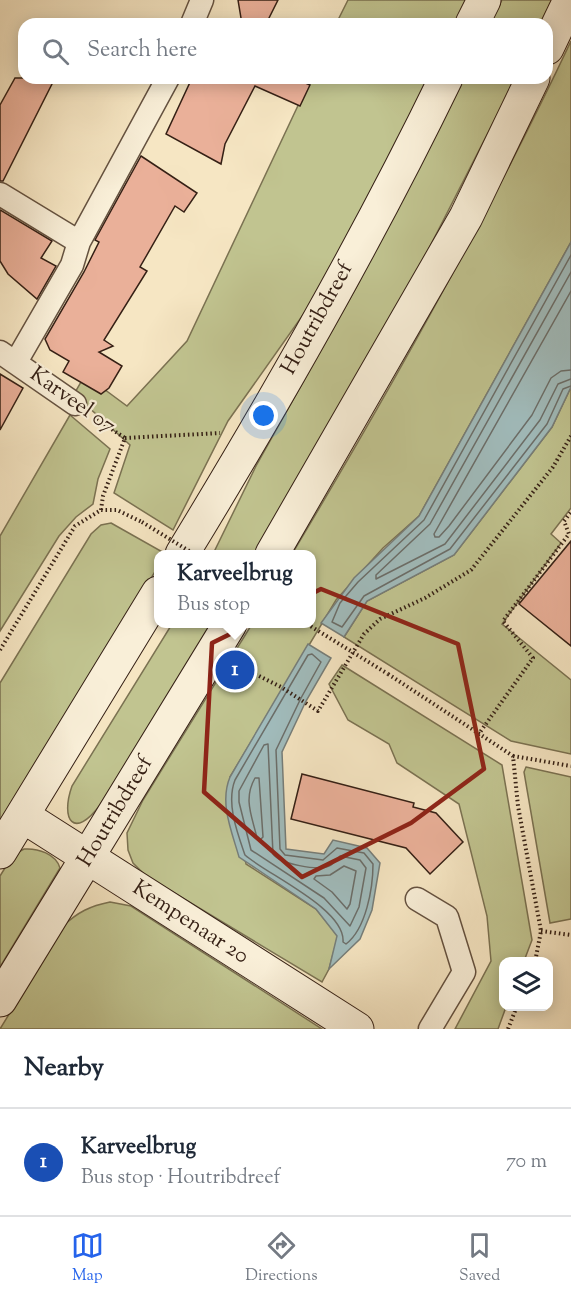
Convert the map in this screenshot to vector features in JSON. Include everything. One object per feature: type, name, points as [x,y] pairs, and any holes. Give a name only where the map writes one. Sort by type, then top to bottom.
[{"type":"main road","points":[[475,18],[484,0]]},
{"type":"main road","points":[[553,35],[570,0]]},
{"type":"main road","name":"Houtribdreef","points":[[185,550],[236,465],[400,172],[443,84]]},
{"type":"main road","points":[[275,550],[466,217],[530,84]]},
{"type":"main road","points":[[0,852],[154,601]]},
{"type":"main road","name":"Houtribdreef","points":[[0,1000],[89,858],[228,628]]},
{"type":"main road","name":"Kempenaar 20","points":[[23,816],[357,1029]]},
{"type":"street","points":[[194,18],[202,0]]},
{"type":"street","name":"Karveel 07","points":[[75,404],[8,357],[72,265],[79,242],[165,84]]},
{"type":"street","points":[[0,194],[79,242]]},
{"type":"street","points":[[417,899],[447,917],[464,972],[430,1029]]},
{"type":"path","name":"Karveel 07","points":[[75,404],[125,438],[103,496],[101,510]]},
{"type":"path","points":[[125,438],[172,438],[225,433]]},
{"type":"path","points":[[236,665],[281,687],[318,711],[364,634],[380,619],[425,598],[471,570],[553,467],[571,436]]},
{"type":"path","points":[[0,650],[75,526],[101,510],[117,510],[142,522],[186,550]]},
{"type":"path","points":[[478,735],[533,658],[503,621],[569,534],[564,521],[571,512]]},
{"type":"path","points":[[313,628],[513,756],[571,766]]},
{"type":"path","points":[[513,756],[518,806],[541,932],[537,957]]},
{"type":"path","points":[[541,932],[571,935]]},
{"type":"path","points":[[508,1029],[515,1011]]},
{"type":"highlighted area","points":[[321,589],[458,644],[484,769],[411,823],[302,877],[204,792],[212,643]]},
{"type":"green space","points":[[348,0],[469,0],[461,18],[339,18]]},
{"type":"green space","points":[[502,0],[554,0],[545,18],[493,18]]},
{"type":"green space","points":[[571,41],[571,242],[419,516],[383,548],[336,600],[230,777],[246,864],[316,909],[338,936],[329,969],[322,982],[146,876],[133,863],[128,850],[127,833],[143,800],[250,628],[316,628],[316,550],[294,550],[438,301],[550,84],[553,84],[553,78]]},
{"type":"green space","points":[[308,84],[428,84],[317,295],[228,421],[173,530],[114,493],[130,445],[74,394],[85,375],[127,406],[187,341]]},
{"type":"green space","points":[[459,84],[513,84],[421,264],[258,550],[215,550],[256,466],[357,286]]},
{"type":"green space","points":[[571,387],[571,508],[551,534],[561,543],[502,624],[571,680],[571,754],[511,741],[344,637],[367,601],[454,555],[552,427]]},
{"type":"green space","points":[[70,415],[110,449],[98,479],[93,504],[76,517],[59,536],[0,631],[0,536]]},
{"type":"green space","points":[[111,523],[159,550],[154,550],[154,573],[0,821],[0,683],[91,534],[101,525]]},
{"type":"green space","points":[[170,628],[210,628],[100,805],[83,822],[72,821],[69,816],[72,786]]},
{"type":"green space","points":[[342,665],[502,765],[532,940],[526,957],[499,957],[499,1011],[505,1011],[498,1029],[455,1029],[491,961],[487,916],[459,804],[397,763],[389,744],[348,720],[329,684]]},
{"type":"green space","points":[[526,767],[571,777],[571,919],[550,923],[524,772]]},
{"type":"green space","points":[[24,849],[46,853],[55,859],[60,868],[0,967],[0,876],[13,855]]},
{"type":"green space","points":[[110,902],[131,906],[322,1029],[0,1029],[63,926],[85,910]]},
{"type":"water","points":[[571,242],[571,387],[552,427],[454,555],[367,601],[344,637],[321,623],[354,578],[419,516]]},
{"type":"water","points":[[308,644],[331,658],[306,701],[282,752],[286,849],[324,854],[333,840],[367,848],[380,863],[372,910],[360,939],[329,969],[337,936],[316,909],[239,857],[226,807],[230,777]]},
{"type":"building","points":[[238,0],[278,0],[269,18],[241,18]]},
{"type":"building","points":[[15,78],[18,78],[18,84],[52,84],[3,181],[0,181],[0,105]]},
{"type":"building","points":[[189,84],[310,85],[300,106],[255,86],[225,144],[221,164],[166,134]]},
{"type":"building","points":[[141,156],[197,193],[184,212],[175,206],[140,267],[147,271],[104,340],[113,346],[99,352],[122,366],[109,388],[101,394],[63,372],[69,361],[50,350],[45,339],[84,272],[99,242],[95,240]]},
{"type":"building","points":[[0,210],[52,241],[41,258],[56,266],[37,299],[8,274],[0,261]]},
{"type":"building","points":[[0,374],[23,388],[0,430]]},
{"type":"building","points":[[571,541],[571,646],[519,604]]},
{"type":"building","points":[[302,774],[414,803],[413,807],[436,813],[463,842],[430,874],[406,848],[291,819]]},
{"type":"place","name":"Karveelbrug","points":[[235,670]]}]
